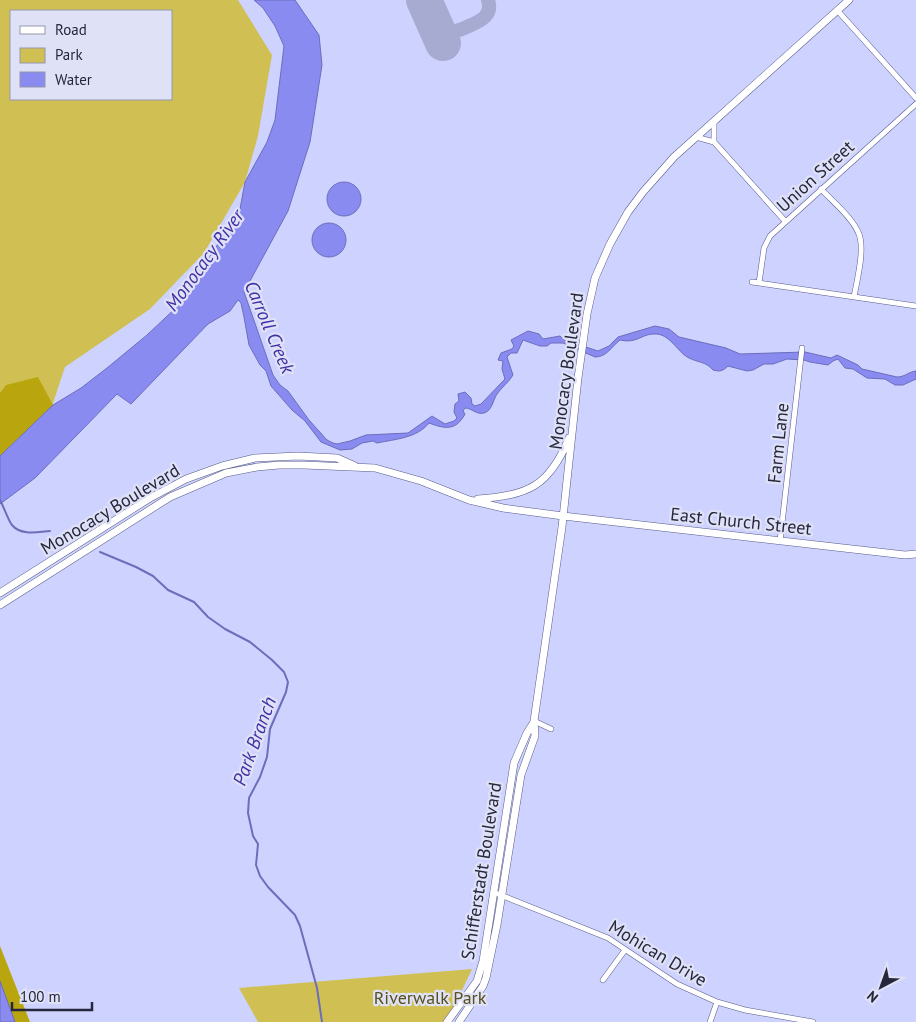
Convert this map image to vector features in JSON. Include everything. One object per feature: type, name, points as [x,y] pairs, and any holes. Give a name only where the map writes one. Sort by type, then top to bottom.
[{"type":"main road","name":"Monocacy Boulevard","points":[[0,605],[170,497],[219,476],[257,467],[304,465],[375,468],[398,474],[470,500],[503,508],[563,516],[587,314],[595,278],[610,244],[628,212],[674,157],[848,0]]},
{"type":"main road","points":[[470,500],[515,495],[536,485],[553,470],[572,431]]},
{"type":"main road","name":"Monocacy Boulevard","points":[[0,593],[150,498],[186,479],[222,466],[255,458],[298,456],[337,458],[358,467]]},
{"type":"main road","name":"East Church Street","points":[[563,516],[905,555],[916,554]]},
{"type":"main road","name":"Schifferstadt Boulevard","points":[[453,1021],[483,986],[491,961],[521,775],[535,736],[534,721],[563,516]]},
{"type":"main road","name":"Schifferstadt Boulevard","points":[[453,1021],[476,981],[482,961],[514,763],[526,733],[534,721]]},
{"type":"street","points":[[837,10],[916,98]]},
{"type":"street","name":"Union Street","points":[[759,283],[764,248],[770,236],[916,104]]},
{"type":"street","points":[[714,121],[714,142]]},
{"type":"street","points":[[696,137],[714,142],[785,222]]},
{"type":"street","points":[[821,189],[851,222],[859,234],[861,251],[854,297]]},
{"type":"street","points":[[752,282],[916,306]]},
{"type":"street","name":"Farm Lane","points":[[780,540],[802,348]]},
{"type":"street","points":[[534,721],[551,729]]},
{"type":"street","name":"Mohican Drive","points":[[493,892],[608,938],[677,984],[717,1002],[739,1009],[813,1022]]},
{"type":"street","points":[[603,980],[625,950]]},
{"type":"street","points":[[710,1022],[717,1002]]},
{"type":"green space","points":[[0,0],[238,0],[272,55],[258,136],[245,182],[204,253],[150,309],[65,367],[52,406],[0,455]]},
{"type":"green space","name":"Riverwalk Park","points":[[472,969],[447,1022],[258,1022],[239,988]]},
{"type":"shaded area","points":[[38,377],[53,405],[0,456],[0,393],[6,385]]},
{"type":"shaded area","points":[[0,946],[30,1022],[0,1022]]},
{"type":"water","points":[[254,0],[295,0],[319,35],[322,65],[310,142],[288,211],[244,292],[273,375],[327,440],[337,444],[366,435],[408,433],[432,416],[445,424],[454,421],[457,418],[454,412],[455,404],[459,401],[458,394],[465,392],[471,398],[472,404],[475,406],[481,404],[505,379],[502,369],[503,361],[498,360],[501,353],[512,349],[514,346],[511,340],[528,331],[539,334],[543,339],[560,336],[564,340],[598,351],[609,346],[618,337],[655,326],[669,329],[679,337],[726,348],[740,354],[805,352],[831,358],[837,355],[858,365],[862,369],[897,377],[916,371],[916,379],[903,385],[895,385],[885,379],[867,378],[853,369],[845,368],[838,359],[828,365],[787,359],[773,364],[764,364],[747,371],[728,366],[721,371],[715,371],[705,364],[689,358],[665,336],[660,334],[650,334],[631,341],[620,340],[599,357],[563,343],[551,343],[547,346],[540,346],[523,340],[517,353],[511,353],[507,357],[513,375],[497,394],[491,408],[487,412],[479,413],[465,408],[462,420],[454,426],[440,427],[429,423],[418,432],[406,437],[377,443],[373,441],[362,443],[352,449],[340,450],[321,442],[305,421],[292,410],[271,386],[266,371],[260,365],[249,345],[241,303],[238,300],[230,311],[208,324],[131,404],[117,394],[35,478],[0,504],[0,456],[53,405],[81,388],[107,368],[147,335],[180,304],[240,209],[245,182],[267,142],[275,120],[284,46],[275,26],[263,8]]},
{"type":"water","points":[[344,182],[356,187],[361,199],[356,211],[344,216],[332,211],[327,199],[332,187]]},
{"type":"water","points":[[329,223],[336,224],[341,228],[345,233],[345,247],[341,252],[336,256],[329,257],[322,256],[317,252],[313,247],[312,240],[313,233],[317,228],[322,224]]},
{"type":"water","points":[[0,981],[15,1022],[0,1022]]},
{"type":"waterway","name":"Park Branch","points":[[0,500],[11,523],[20,531],[30,533],[50,531]]},
{"type":"waterway","name":"Park Branch","points":[[100,552],[153,576],[168,590],[194,602],[208,617],[225,629],[250,642],[284,672],[288,682],[286,692],[270,729],[267,757],[260,777],[249,798],[248,813],[253,836],[258,844],[256,865],[260,876],[295,915],[300,926],[317,988],[322,1022]]},
{"type":"taxiway","points":[[435,24],[446,30],[460,30],[485,17],[489,10],[488,0]]},
{"type":"runway","points":[[424,0],[443,43]]},
{"type":"water label","name":"Monocacy River","points":[[204,260]]},
{"type":"water label","name":"Carroll Creek","points":[[270,327]]}]
